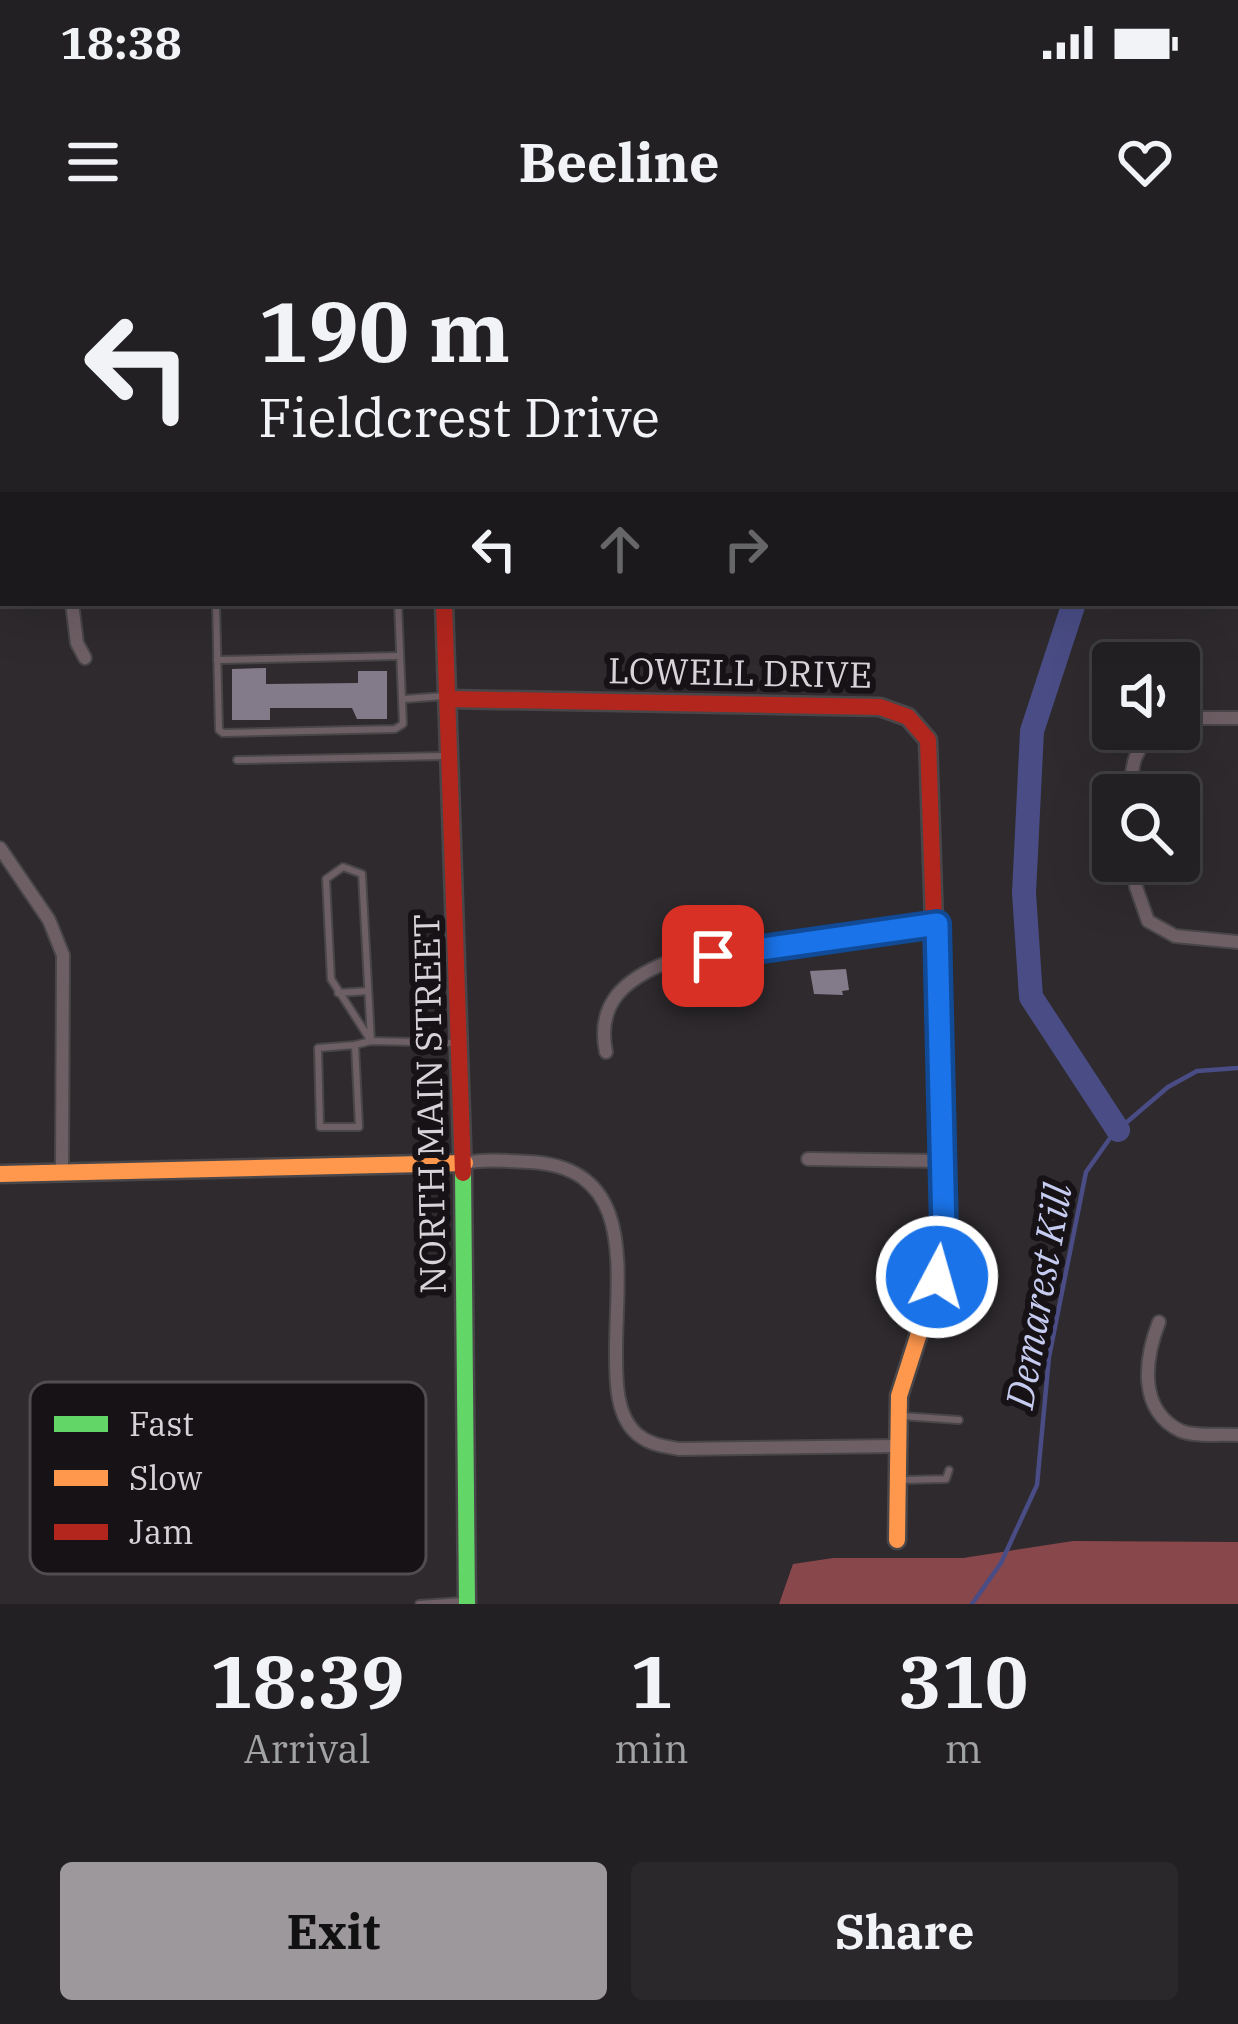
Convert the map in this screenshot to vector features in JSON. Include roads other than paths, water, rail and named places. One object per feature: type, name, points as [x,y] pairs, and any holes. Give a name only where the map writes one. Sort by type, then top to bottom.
[{"type":"street","points":[[72,606],[77,643],[86,658]]},
{"type":"street","name":"NORTH MAIN STREET","points":[[444,606],[465,1163],[467,1602]]},
{"type":"street","name":"LOWELL DRIVE","points":[[449,698],[880,706],[917,722],[928,740],[937,924],[943,1255],[907,1366],[898,1416],[897,1540]]},
{"type":"street","points":[[1200,718],[1238,718]]},
{"type":"street","points":[[0,848],[49,920],[63,955],[62,1174]]},
{"type":"street","points":[[1136,882],[1148,921],[1174,936],[1238,942]]},
{"type":"street","points":[[606,1052],[602,1033],[610,1001],[626,984],[668,962],[937,924]]},
{"type":"street","points":[[808,1159],[941,1161]]},
{"type":"street","points":[[0,1174],[555,1163],[582,1174],[603,1196],[614,1233],[616,1384],[627,1420],[643,1438],[679,1449],[898,1446]]},
{"type":"street","points":[[1159,1322],[1146,1364],[1157,1408],[1182,1431],[1238,1435]]},
{"type":"lane","points":[[215,606],[219,730],[223,733],[395,729],[403,724],[398,606]]},
{"type":"lane","points":[[216,660],[399,656]]},
{"type":"lane","points":[[404,699],[449,698]]},
{"type":"lane","points":[[237,760],[450,756]]},
{"type":"lane","points":[[343,867],[362,874],[371,1041],[331,979],[326,879],[343,867]]},
{"type":"lane","points":[[338,993],[368,991]]},
{"type":"lane","points":[[355,1046],[359,1126],[320,1127],[318,1048],[371,1041],[462,1043]]},
{"type":"lane","points":[[898,1416],[959,1420]]},
{"type":"lane","points":[[897,1480],[946,1479],[949,1470]]},
{"type":"lane","points":[[419,1604],[467,1602]]},
{"type":"waterway","points":[[1073,606],[1032,731],[1024,893],[1031,997],[1118,1130]]},
{"type":"waterway","name":"Demarest Kill","points":[[972,1604],[1001,1563],[1037,1485],[1049,1357],[1086,1172],[1113,1134],[1168,1087],[1197,1071],[1238,1068]]}]
